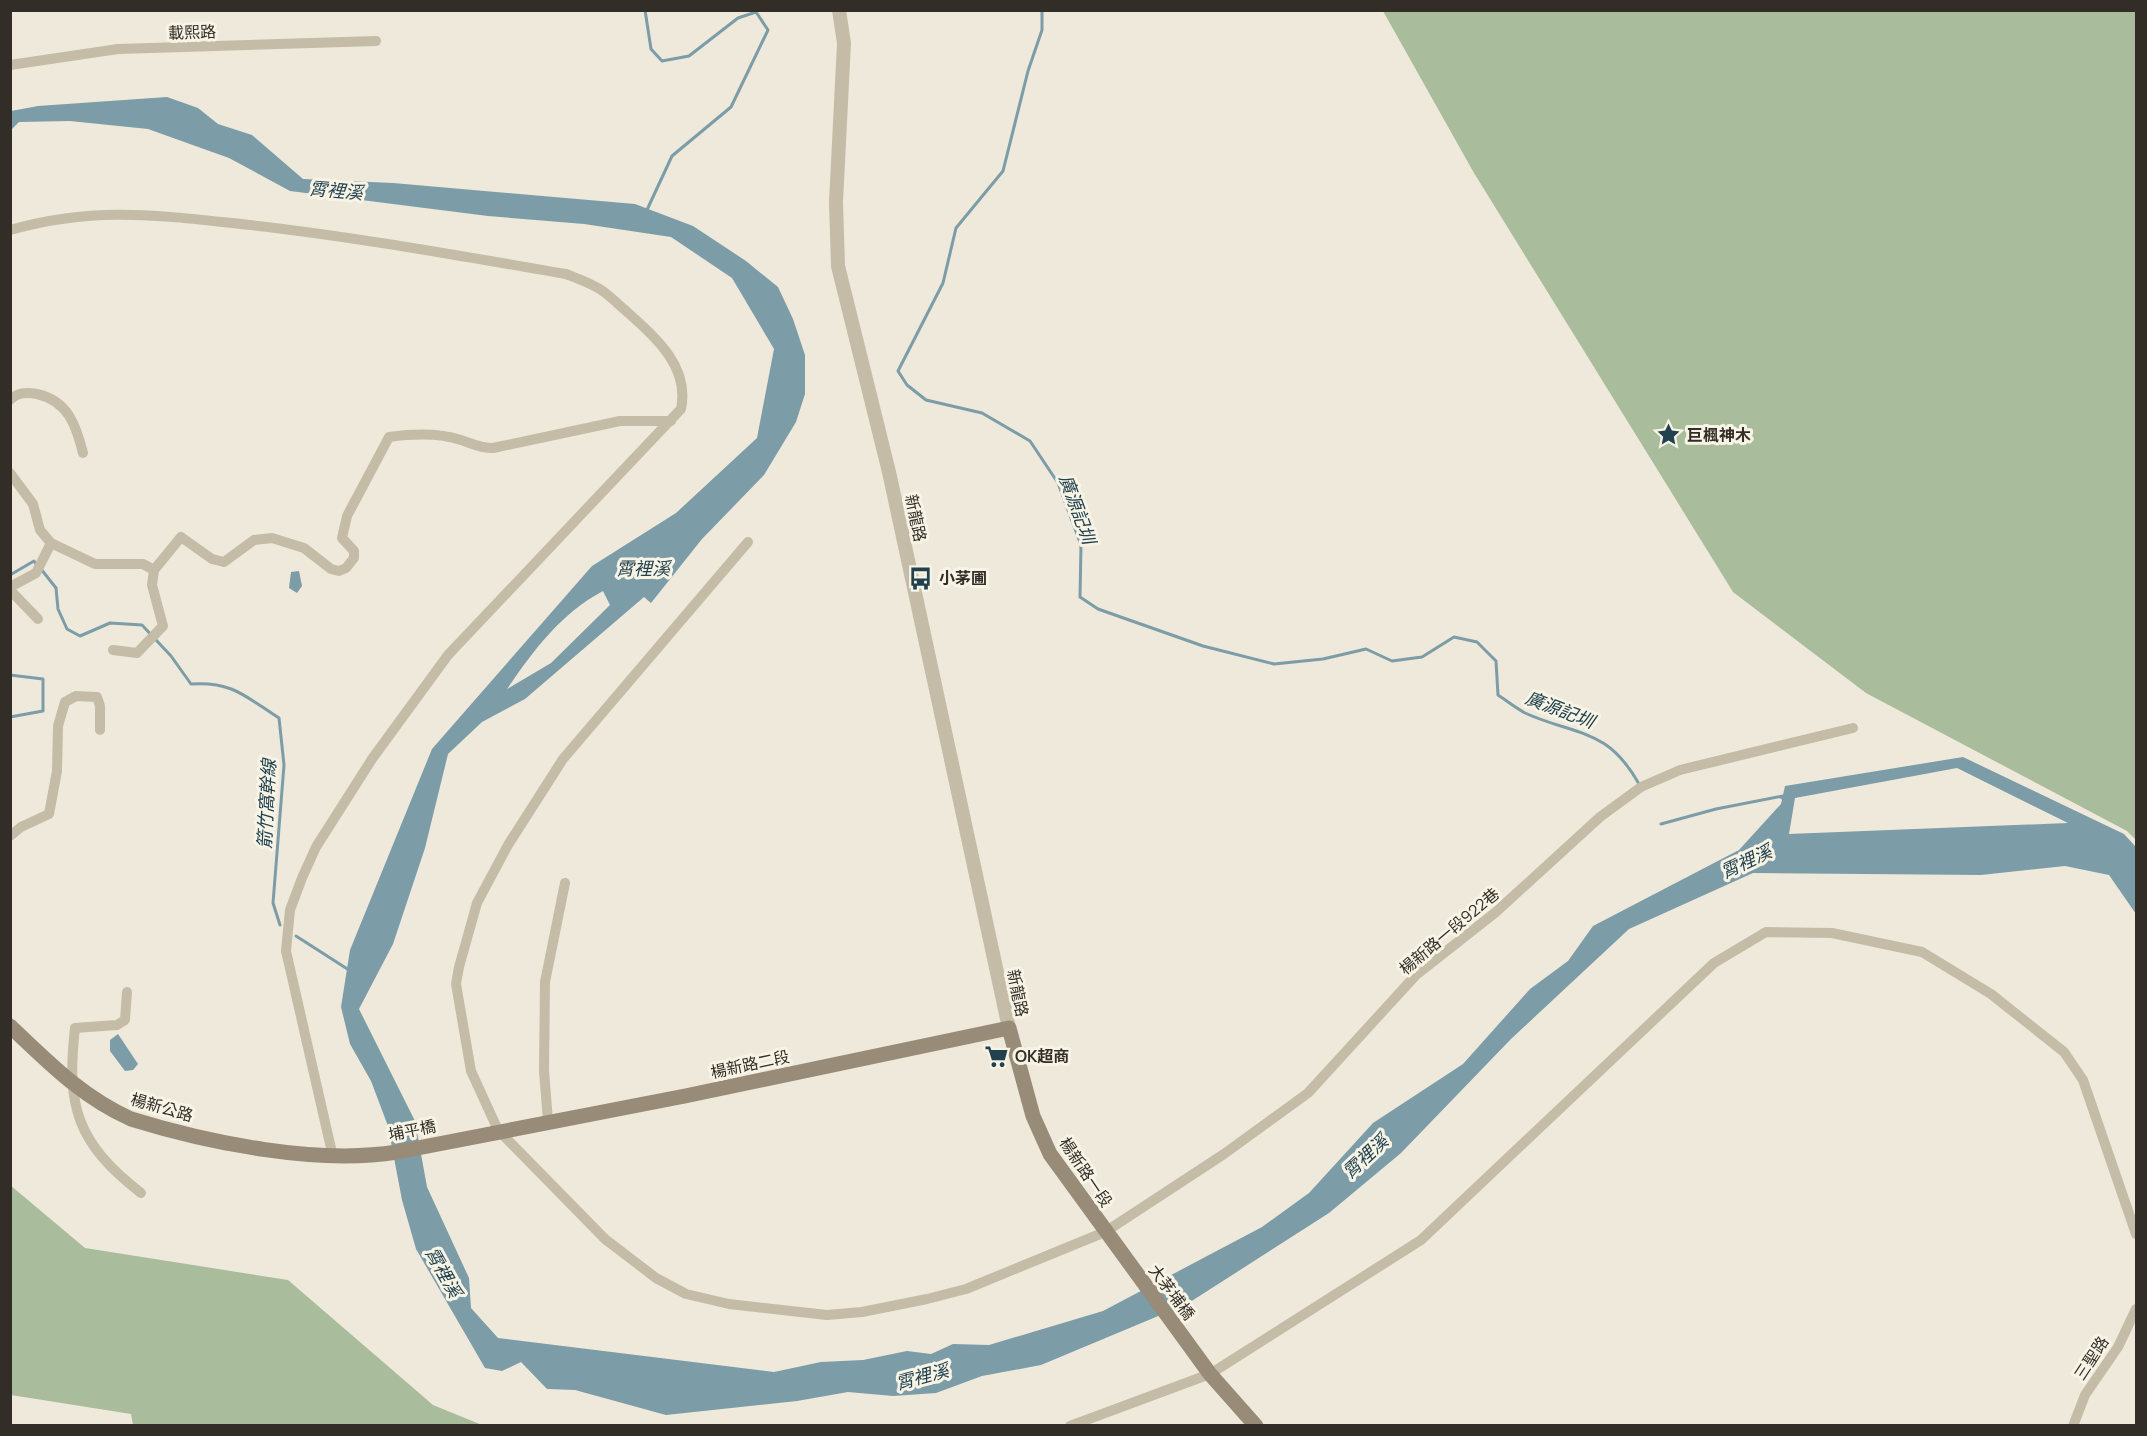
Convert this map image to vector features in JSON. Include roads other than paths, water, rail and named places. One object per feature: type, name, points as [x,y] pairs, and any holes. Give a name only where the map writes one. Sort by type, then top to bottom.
[{"type":"main road","name":"楊新公路","points":[[10,1026],[73,1086],[111,1110],[154,1126],[267,1149],[333,1157]]},
{"type":"main road","name":"楊新路二段","points":[[498,1130],[685,1096],[1009,1028]]},
{"type":"main road","name":"楊新路一段","points":[[1009,1028],[1033,1116],[1050,1154],[1105,1232]]},
{"type":"main road","name":"埔平橋","points":[[333,1157],[376,1155],[498,1130]]},
{"type":"main road","name":"大茅埔橋","points":[[1105,1232],[1210,1374]]},
{"type":"main road","points":[[1210,1374],[1256,1425]]},
{"type":"street","name":"新龍路","points":[[839,10],[844,43],[836,202],[838,266],[889,472],[1009,1028]]},
{"type":"street","name":"載熙路","points":[[10,65],[118,49],[376,41]]},
{"type":"street","points":[[10,231],[37,223],[101,213],[146,214],[326,233],[566,274],[598,288],[647,330],[668,353],[678,370],[684,393],[681,410],[448,655],[372,759],[316,847],[302,878],[290,910],[286,951],[333,1157]]},
{"type":"street","points":[[10,400],[15,395],[29,392],[62,404],[76,428],[83,453]]},
{"type":"street","points":[[112,650],[137,653],[163,626],[152,585],[154,570],[181,537],[212,559],[225,562],[254,540],[272,538],[304,548],[331,569],[346,568],[354,558],[354,551],[342,538],[347,516],[389,437],[426,436],[460,440],[476,447],[493,448],[620,421],[670,421]]},
{"type":"street","points":[[12,478],[33,504],[40,530],[51,543],[95,564],[143,564],[154,570]]},
{"type":"street","points":[[498,1130],[471,1071],[456,984],[477,903],[508,845],[563,759],[748,542]]},
{"type":"street","points":[[38,619],[10,589],[36,573],[51,543]]},
{"type":"street","points":[[10,836],[21,827],[49,814],[57,771],[58,726],[65,702],[76,696],[97,697],[100,706],[100,730]]},
{"type":"street","name":"楊新路一段922巷","points":[[498,1130],[606,1239],[656,1278],[686,1293],[729,1304],[827,1315],[862,1312],[927,1299],[966,1288],[1105,1232],[1224,1154],[1308,1093],[1416,975],[1496,912],[1600,817],[1641,787],[1680,770],[1853,728]]},
{"type":"street","points":[[548,1121],[544,1071],[545,982],[565,883]]},
{"type":"street","points":[[1070,1425],[1210,1374],[1421,1240],[1714,963],[1766,932],[1832,933],[1922,952],[1991,994],[2064,1052],[2083,1080],[2136,1233]]},
{"type":"street","points":[[126,992],[125,1020],[117,1025],[75,1028],[73,1086],[80,1124],[107,1164],[141,1193]]},
{"type":"street","name":"三聖路","points":[[2073,1425],[2085,1395],[2118,1347],[2136,1309]]},
{"type":"water","name":"霄裡溪","points":[[167,97],[198,108],[218,124],[252,135],[303,179],[393,183],[635,204],[693,226],[746,261],[778,287],[793,319],[805,355],[805,394],[796,422],[764,475],[702,539],[651,603],[644,597],[525,699],[482,722],[448,754],[425,848],[393,944],[359,1009],[415,1121],[427,1187],[469,1278],[471,1308],[498,1338],[774,1372],[821,1362],[863,1360],[907,1351],[931,1354],[953,1344],[989,1345],[1103,1311],[1262,1227],[1309,1193],[1373,1123],[1463,1064],[1530,989],[1568,961],[1593,926],[1739,850],[1781,804],[1785,786],[1963,757],[2124,834],[2136,847],[2136,914],[2109,875],[2065,866],[1981,875],[1753,873],[1629,929],[1511,1039],[1401,1153],[1329,1213],[1187,1304],[1041,1365],[982,1376],[936,1393],[893,1396],[848,1392],[797,1401],[666,1415],[575,1390],[547,1389],[521,1362],[502,1371],[485,1368],[416,1249],[402,1200],[388,1126],[371,1081],[350,1044],[341,1007],[350,950],[432,749],[592,566],[676,513],[757,438],[774,349],[732,278],[671,237],[584,224],[488,216],[290,191],[229,158],[148,129],[70,121],[19,122],[11,130],[11,111],[38,106]],"holes":[[[603,591],[610,605],[551,663],[507,689],[549,634],[574,611]],[[1957,768],[2068,823],[1789,834],[1795,798]]]},
{"type":"water","points":[[299,571],[302,586],[297,593],[289,588],[291,572]]},
{"type":"water","points":[[118,1034],[138,1064],[133,1070],[125,1071],[110,1051],[110,1040]]},
{"type":"waterway","points":[[645,10],[651,49],[662,61],[689,56],[738,18],[756,12],[768,30],[731,107],[672,156],[646,212]]},
{"type":"waterway","name":"廣源記圳","points":[[1042,10],[1042,30],[1028,71],[1003,171],[956,228],[943,283],[898,371],[907,385],[926,400],[982,413],[1030,441],[1058,483],[1081,545],[1080,597],[1098,609],[1203,646],[1274,664],[1323,659],[1366,649],[1392,661],[1422,657],[1454,637],[1477,642],[1496,661],[1498,695],[1525,713],[1589,736],[1602,743],[1615,752],[1639,784]]},
{"type":"waterway","name":"箭竹窩幹線","points":[[10,575],[34,561],[36,564]]},
{"type":"waterway","name":"箭竹窩幹線","points":[[41,569],[56,588],[58,609],[67,629],[80,636],[110,623],[142,625],[171,656],[191,684],[217,685],[228,688],[247,697],[279,718],[284,765],[273,903],[280,925]]},
{"type":"waterway","name":"箭竹窩幹線","points":[[10,675],[43,679],[43,711],[10,717]]},
{"type":"waterway","name":"廣源記圳","points":[[1661,824],[1716,809],[1783,796],[1782,798]]},
{"type":"waterway","name":"箭竹窩幹線","points":[[296,936],[349,970]]},
{"type":"place","name":"巨楓神木","points":[[1669,435]]},
{"type":"place","name":"小茅圃","points":[[921,578]]},
{"type":"place","name":"OK超商","points":[[997,1056]]}]
